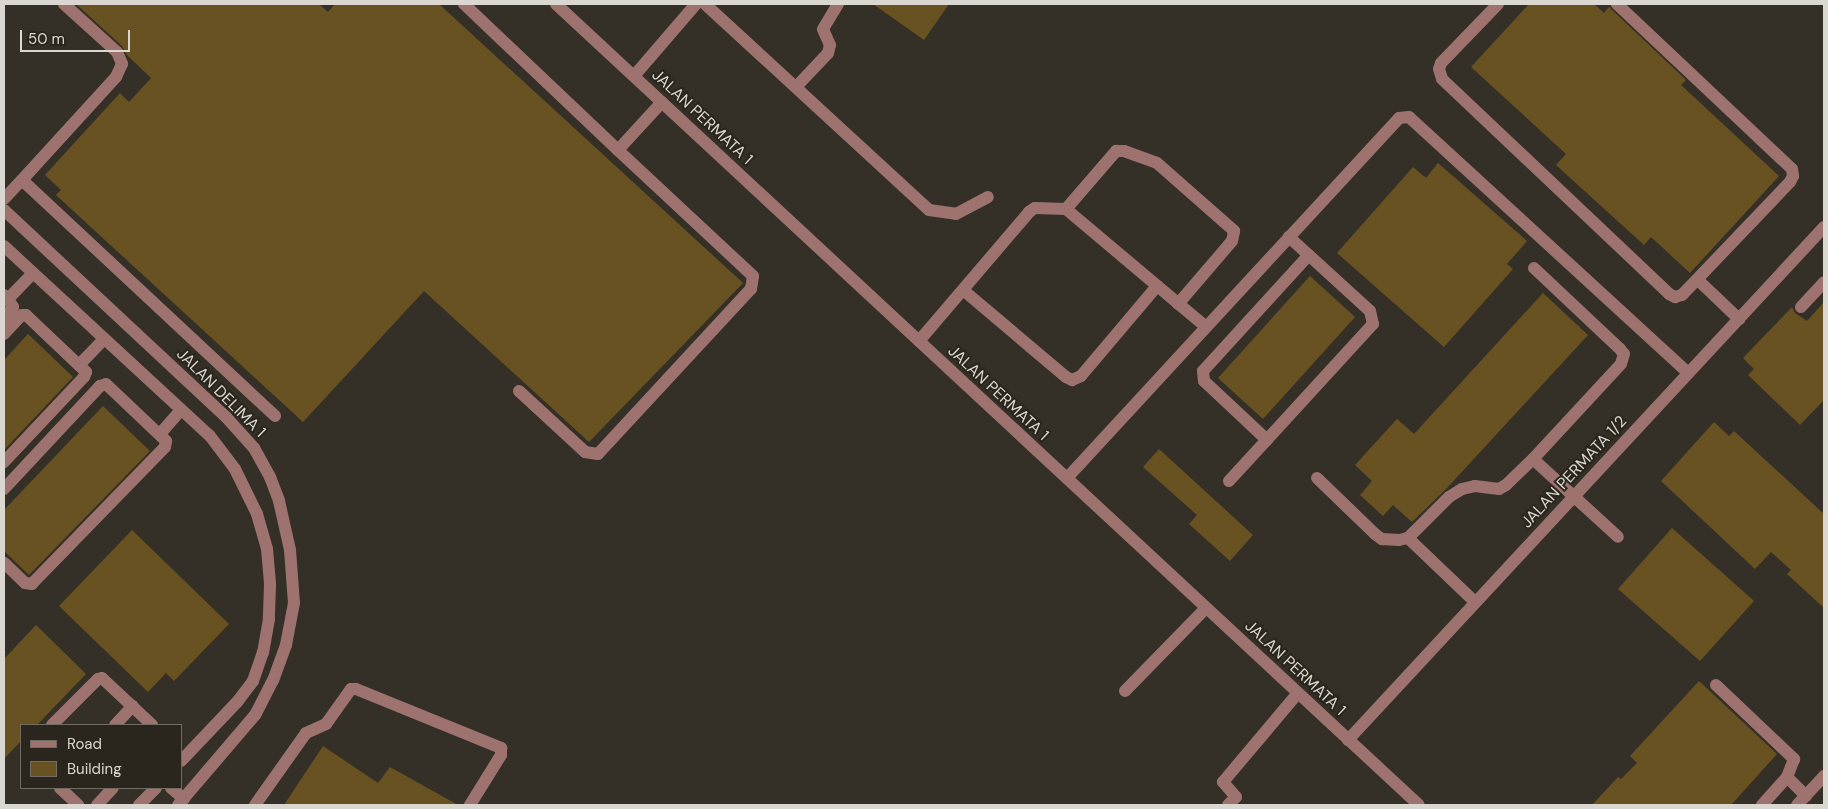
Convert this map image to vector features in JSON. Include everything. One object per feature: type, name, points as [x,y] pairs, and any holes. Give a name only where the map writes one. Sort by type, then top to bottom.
[{"type":"street","points":[[4,198],[116,77],[122,64],[117,52],[64,4]]},
{"type":"street","points":[[464,4],[753,276],[751,289],[598,454],[585,452],[518,391]]},
{"type":"street","name":"JALAN PERMATA 1","points":[[556,4],[1415,804]]},
{"type":"street","points":[[634,76],[696,4]]},
{"type":"street","points":[[705,4],[929,210],[956,214],[988,197]]},
{"type":"street","points":[[796,87],[828,53],[830,46],[823,28],[838,4]]},
{"type":"street","points":[[1498,4],[1442,63],[1439,69],[1442,79],[1670,294],[1682,295],[1790,182],[1793,176],[1792,169],[1617,4]]},
{"type":"street","points":[[618,150],[662,102]]},
{"type":"street","points":[[1067,478],[1399,118],[1409,117],[1688,373]]},
{"type":"street","points":[[1066,209],[1116,151],[1124,151],[1157,163],[1234,231],[1232,241],[1178,304]]},
{"type":"street","points":[[22,180],[275,416]]},
{"type":"street","points":[[920,342],[1028,212],[1035,208],[1066,209],[1206,327]]},
{"type":"street","name":"JALAN DELIMA 1","points":[[4,210],[226,417],[254,448],[270,478],[279,501],[290,550],[294,603],[286,645],[273,680],[255,715],[181,802]]},
{"type":"street","name":"JALAN PERMATA 1/2","points":[[1348,740],[1824,228]]},
{"type":"street","points":[[1229,481],[1373,324],[1370,311],[1289,237]]},
{"type":"street","points":[[4,246],[210,436],[235,469],[258,514],[267,548],[270,585],[269,619],[263,652],[253,681],[238,701],[182,760]]},
{"type":"street","points":[[1267,440],[1204,381],[1203,371],[1309,255]]},
{"type":"street","points":[[1317,478],[1382,539],[1408,538],[1449,497],[1462,489],[1474,486],[1498,489],[1506,486],[1621,364],[1624,354],[1534,268]]},
{"type":"street","points":[[4,319],[13,307],[6,297],[33,273]]},
{"type":"street","points":[[1698,280],[1739,318]]},
{"type":"street","points":[[1801,306],[1824,282]]},
{"type":"street","points":[[962,290],[1066,378],[1072,380],[1081,376],[1157,286]]},
{"type":"street","points":[[4,334],[22,315],[26,314],[80,364],[86,372],[84,377],[4,462]]},
{"type":"street","points":[[80,364],[104,339]]},
{"type":"street","points":[[4,489],[100,386],[106,384],[166,441],[165,447],[32,584],[25,583],[4,563]]},
{"type":"street","points":[[160,434],[181,410]]},
{"type":"street","points":[[1533,459],[1618,537]]},
{"type":"street","points":[[1408,538],[1475,602]]},
{"type":"street","points":[[1125,691],[1206,608]]},
{"type":"street","points":[[53,724],[98,679],[105,680],[151,724]]},
{"type":"street","points":[[1716,685],[1794,759],[1787,777],[1762,805]]},
{"type":"street","points":[[255,805],[306,733],[326,724],[351,689],[356,689],[501,748],[501,755],[470,805]]},
{"type":"street","points":[[1228,805],[1236,797],[1223,782],[1298,693]]},
{"type":"street","points":[[115,724],[133,706]]},
{"type":"street","points":[[1787,777],[1801,801],[1824,776]]},
{"type":"street","points":[[61,789],[78,805]]},
{"type":"street","points":[[96,805],[112,789]]},
{"type":"street","points":[[139,805],[155,789]]},
{"type":"street","points":[[172,789],[181,802]]},
{"type":"building","points":[[76,4],[319,4],[328,12],[335,4],[439,4],[743,283],[589,442],[424,291],[303,422],[56,195],[61,190],[45,175],[120,93],[129,102],[151,78],[127,55],[122,46]]},
{"type":"building","points":[[873,4],[949,4],[924,40]]},
{"type":"building","points":[[1529,4],[1594,4],[1604,13],[1609,7],[1686,80],[1681,85],[1779,176],[1690,273],[1651,237],[1644,245],[1556,165],[1566,154],[1471,67]]},
{"type":"building","points":[[1438,163],[1527,241],[1507,264],[1513,269],[1444,347],[1337,253],[1413,167],[1426,178]]},
{"type":"building","points":[[1310,276],[1355,317],[1263,419],[1218,378]]},
{"type":"building","points":[[1543,293],[1588,335],[1447,488],[1412,522],[1393,505],[1383,516],[1360,495],[1372,481],[1355,465],[1397,419],[1414,434]]},
{"type":"building","points":[[1824,302],[1824,400],[1800,425],[1748,375],[1754,369],[1743,358],[1792,307],[1795,313],[1807,321]]},
{"type":"building","points":[[28,334],[73,377],[4,450],[4,360]]},
{"type":"building","points":[[103,406],[150,451],[29,575],[4,551],[4,510]]},
{"type":"building","points":[[1714,422],[1729,436],[1734,431],[1824,514],[1824,608],[1787,574],[1791,570],[1771,552],[1755,569],[1661,481]]},
{"type":"building","points":[[1159,449],[1253,535],[1230,561],[1189,524],[1197,515],[1143,467]]},
{"type":"building","points":[[1672,528],[1754,601],[1700,661],[1618,589]]},
{"type":"building","points":[[132,530],[229,624],[174,681],[166,673],[148,692],[59,606]]},
{"type":"building","points":[[36,625],[86,674],[38,724],[20,724],[20,742],[4,759],[4,659]]},
{"type":"building","points":[[1699,681],[1777,754],[1731,805],[1592,805],[1618,777],[1621,779],[1637,763],[1630,756]]},
{"type":"building","points":[[323,746],[378,783],[390,767],[458,805],[284,805]]}]
